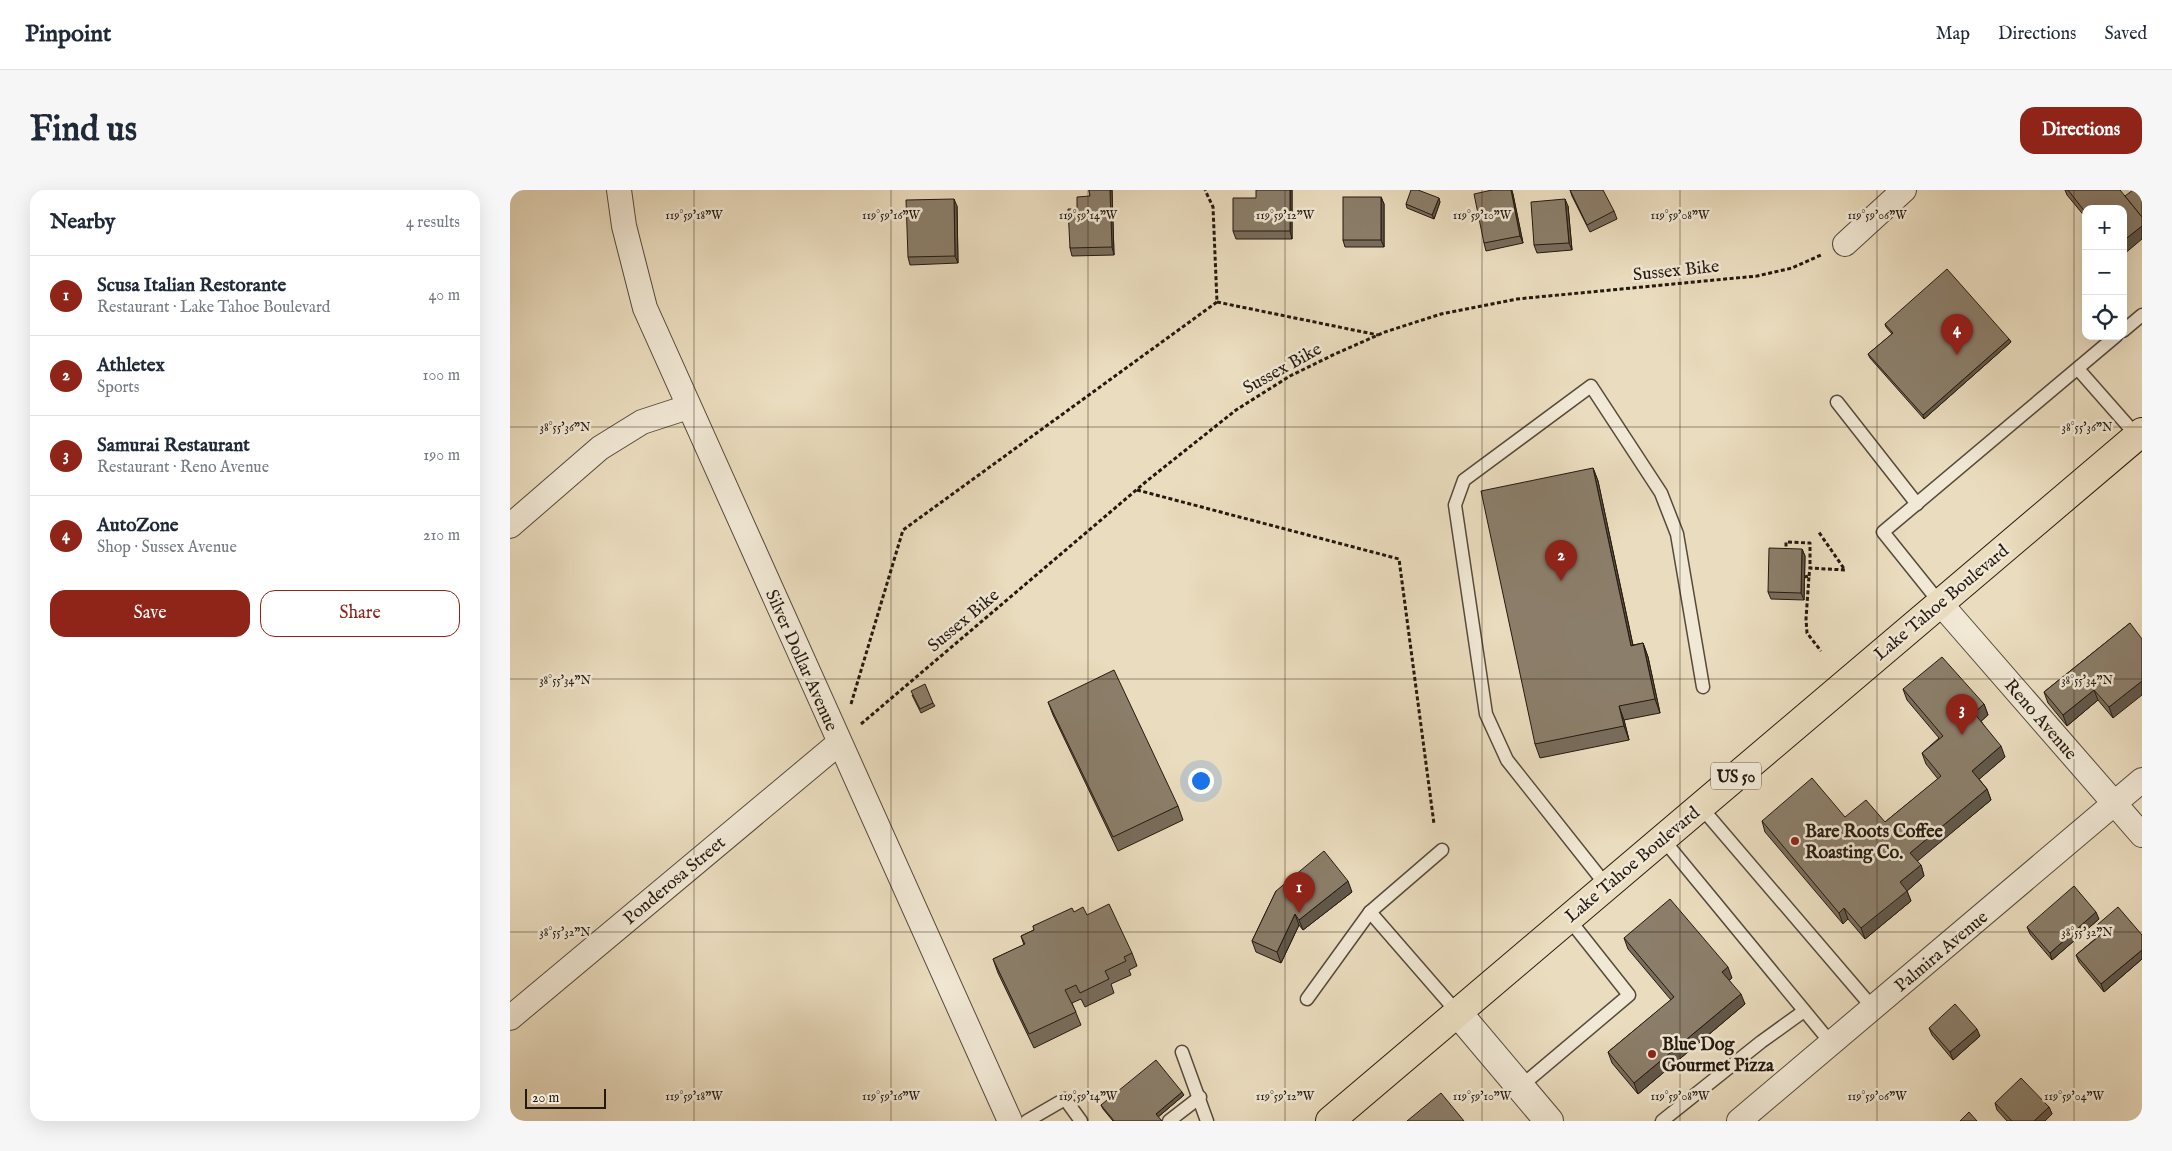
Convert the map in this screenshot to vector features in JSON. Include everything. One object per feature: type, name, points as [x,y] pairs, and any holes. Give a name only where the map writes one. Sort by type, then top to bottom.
[{"type":"highway","name":"Lake Tahoe Boulevard","points":[[1330,1121],[2140,434]]},
{"type":"street","name":"Silver Dollar Avenue","points":[[619,190],[624,226],[645,308],[1010,1121]]},
{"type":"street","points":[[1845,244],[1904,190]]},
{"type":"street","points":[[510,526],[600,448],[642,422],[688,407]]},
{"type":"street","name":"Reno Avenue","points":[[1940,603],[2142,835]]},
{"type":"street","name":"Ponderosa Street","points":[[510,1018],[839,743]]},
{"type":"street","name":"Palmira Avenue","points":[[1739,1121],[2142,780]]},
{"type":"street","points":[[1457,1012],[1549,1121]]},
{"type":"lane","points":[[2127,327],[2142,315]]},
{"type":"lane","points":[[1940,603],[1883,532],[2111,340]]},
{"type":"lane","points":[[2078,369],[2140,434]]},
{"type":"lane","points":[[1606,885],[1507,760],[1486,714],[1455,506],[1464,480],[1591,386],[1661,493],[1677,534],[1703,687]]},
{"type":"lane","points":[[1837,402],[1917,504]]},
{"type":"lane","points":[[1700,806],[1873,1008]]},
{"type":"lane","points":[[1662,838],[1832,1043]]},
{"type":"lane","points":[[1307,1000],[1370,912],[1442,850]]},
{"type":"lane","points":[[1370,912],[1457,1012]]},
{"type":"lane","points":[[1520,1087],[1629,995],[1568,918]]},
{"type":"lane","points":[[1662,1121],[1761,1042],[1804,1011]]},
{"type":"lane","points":[[1182,1052],[1200,1097],[1205,1120]]},
{"type":"lane","points":[[1169,1121],[1200,1097]]},
{"type":"lane","points":[[1027,1121],[1065,1099],[1081,1121]]},
{"type":"path","points":[[1205,190],[1213,207],[1217,302]]},
{"type":"path","name":"Sussex Bike","points":[[839,743],[1136,490],[1236,410],[1290,376],[1379,335],[1441,314],[1517,299],[1756,276],[1792,268],[1845,244]]},
{"type":"path","points":[[839,743],[903,530],[1217,302],[1379,335]]},
{"type":"path","points":[[1136,490],[1399,559],[1434,824]]},
{"type":"path","points":[[1810,568],[1845,570],[1818,531]]},
{"type":"path","points":[[1786,556],[1786,542],[1810,543],[1810,568],[1807,577],[1807,633],[1821,651]]},
{"type":"building","points":[[1089,190],[1110,190],[1112,247],[1070,248],[1068,209],[1077,209],[1077,197],[1090,196]]},
{"type":"building","points":[[1256,190],[1290,190],[1290,231],[1233,231],[1233,198],[1256,198]]},
{"type":"building","points":[[1411,190],[1418,190],[1439,198],[1432,215],[1406,204]]},
{"type":"building","points":[[1492,190],[1511,190],[1520,236],[1484,243],[1474,194]]},
{"type":"building","points":[[1570,190],[1603,190],[1614,211],[1587,225]]},
{"type":"building","points":[[2068,190],[2120,190],[2142,217],[2142,226],[2127,238],[2127,205],[2082,205],[2082,208]]},
{"type":"building","points":[[2133,190],[2142,190],[2142,217],[2125,196]]},
{"type":"building","points":[[1343,197],[1381,197],[1381,240],[1343,240]]},
{"type":"building","points":[[954,199],[955,256],[908,257],[906,200]]},
{"type":"building","points":[[1565,199],[1569,243],[1534,245],[1531,202]]},
{"type":"building","points":[[1947,269],[2009,339],[1923,415],[1868,354],[1893,333],[1885,324]]},
{"type":"building","points":[[1593,468],[1631,646],[1643,643],[1655,699],[1619,706],[1624,726],[1535,744],[1481,491]]},
{"type":"building","points":[[1769,548],[1802,549],[1801,593],[1768,592]]},
{"type":"building","points":[[2130,623],[2142,639],[2142,681],[2109,707],[2094,690],[2063,715],[2044,692]]},
{"type":"building","points":[[1942,657],[1984,704],[1974,713],[2001,746],[1972,771],[1987,789],[1910,853],[1921,865],[1900,882],[1907,891],[1861,928],[1844,908],[1839,913],[1762,821],[1812,778],[1845,817],[1866,800],[1885,822],[1941,776],[1922,753],[1943,736],[1903,689]]},
{"type":"building","points":[[1114,670],[1178,806],[1113,837],[1048,702]]},
{"type":"building","points":[[925,684],[933,703],[920,709],[911,691]]},
{"type":"building","points":[[1324,851],[1348,881],[1299,920],[1295,914],[1277,952],[1252,941],[1276,891]]},
{"type":"building","points":[[2074,886],[2096,912],[2050,953],[2027,927]]},
{"type":"building","points":[[1670,899],[1728,967],[1722,972],[1741,994],[1634,1083],[1608,1052],[1674,997],[1624,938]]},
{"type":"building","points":[[1109,904],[1132,953],[1124,957],[1126,961],[1105,971],[1109,979],[1080,993],[1076,985],[1065,990],[1076,1012],[1029,1034],[993,959],[1025,944],[1021,936],[1034,930],[1033,926],[1072,908],[1074,912],[1083,907],[1087,915]]},
{"type":"building","points":[[2118,907],[2142,935],[2142,950],[2101,984],[2076,955],[2103,933],[2097,925]]},
{"type":"building","points":[[1955,1004],[1977,1029],[1950,1052],[1929,1028]]},
{"type":"building","points":[[1156,1060],[1182,1092],[1156,1114],[1162,1121],[1114,1121],[1101,1105]]},
{"type":"building","points":[[2021,1078],[2049,1107],[2034,1121],[2012,1121],[1995,1103]]},
{"type":"building","points":[[1441,1093],[1464,1121],[1407,1121]]},
{"type":"building","points":[[1969,1112],[1977,1121],[1960,1121]]},
{"type":"place","name":"AutoZone","points":[[1957,355]]},
{"type":"place","name":"Athletex","points":[[1561,581]]},
{"type":"place","name":"Samurai Restaurant","points":[[1962,735]]},
{"type":"place","name":"Bare Roots Coffee Roasting Co.","points":[[1795,841]]},
{"type":"place","name":"Scusa Italian Restorante","points":[[1299,913]]},
{"type":"place","name":"Blue Dog Gourmet Pizza","points":[[1652,1054]]}]
